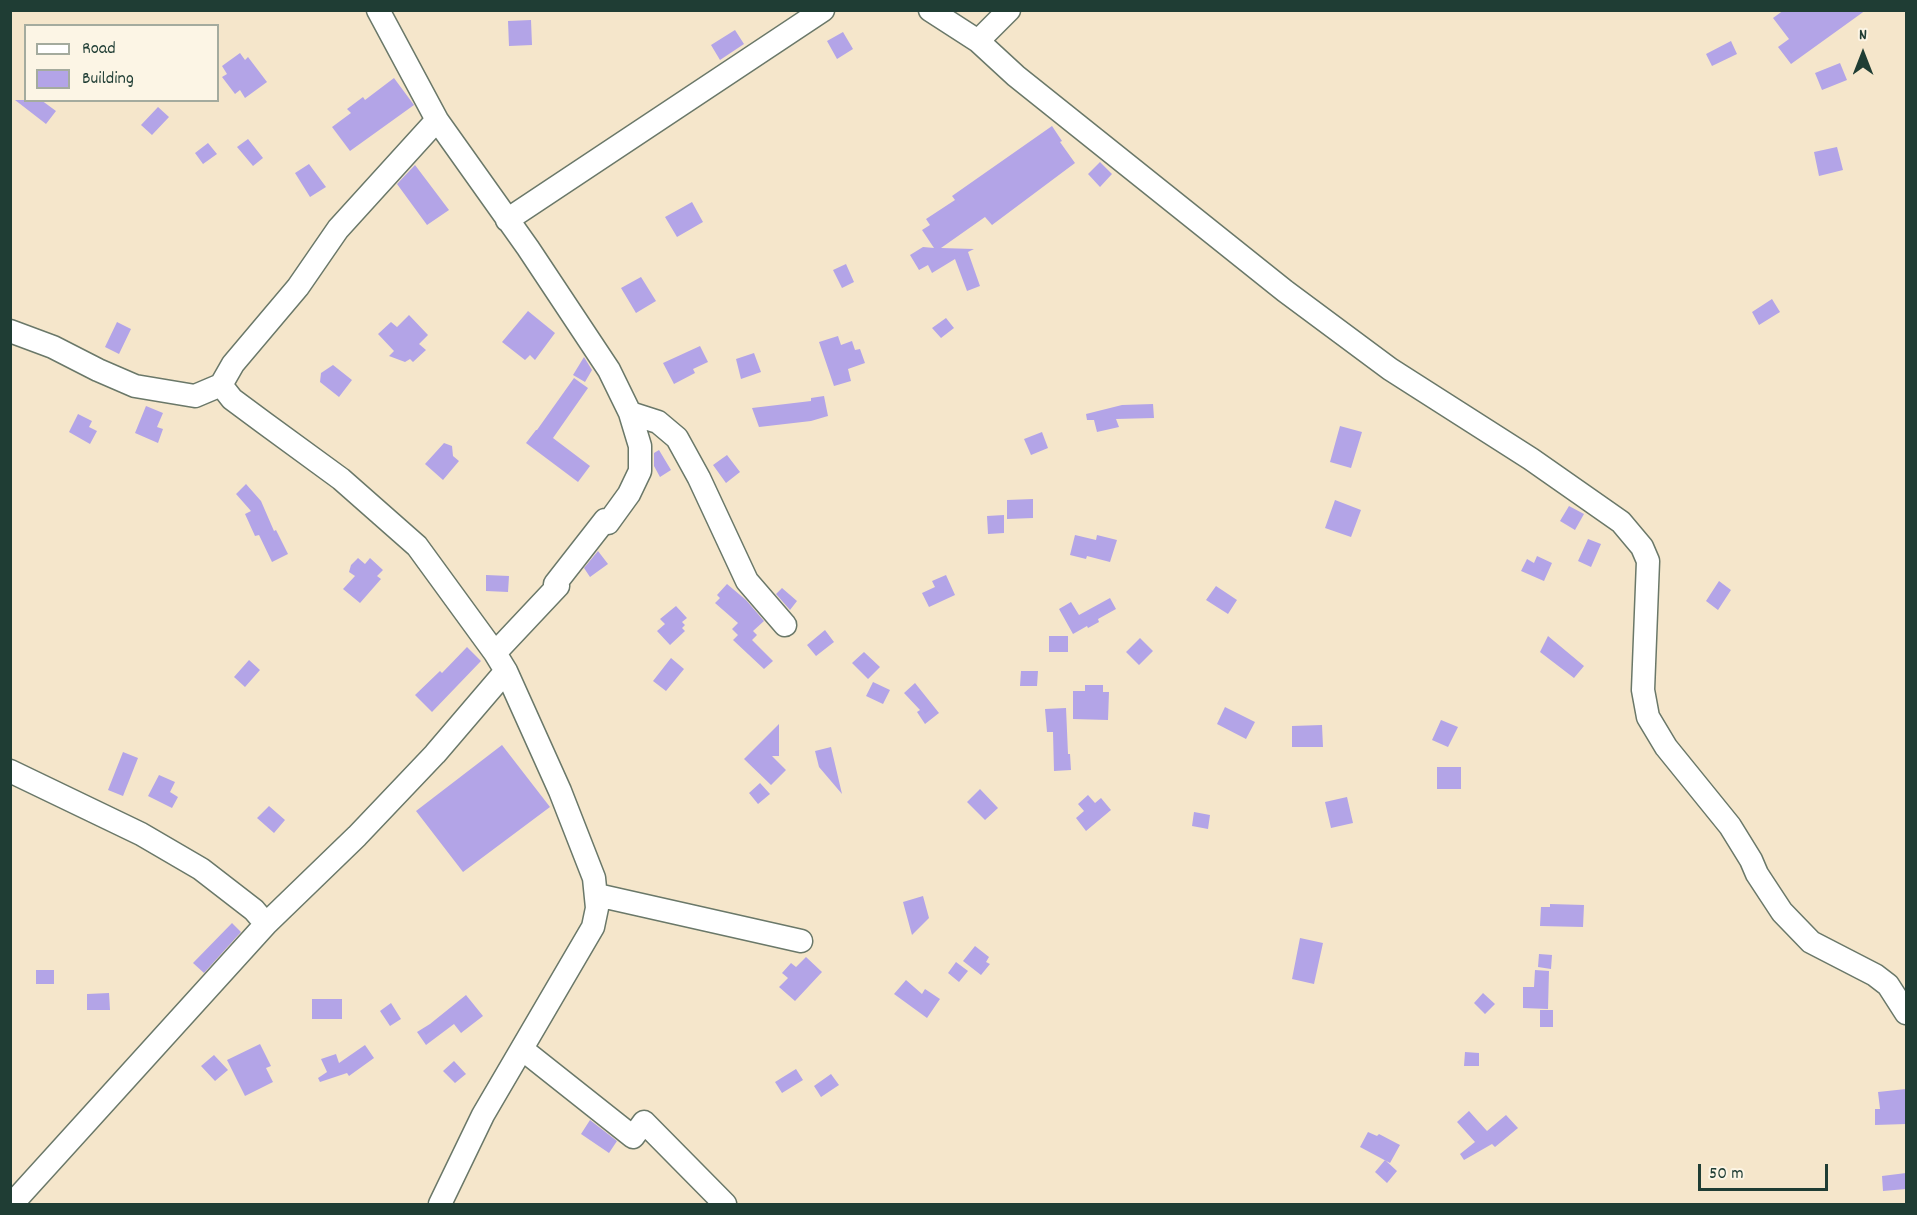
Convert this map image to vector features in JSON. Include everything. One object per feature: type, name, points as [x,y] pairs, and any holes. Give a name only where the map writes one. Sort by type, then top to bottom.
[{"type":"street","points":[[12,1204],[266,924],[357,836],[435,754],[500,662],[558,586],[555,584],[605,520],[608,523],[637,480],[640,471],[640,446],[630,413],[609,370],[437,120],[378,10]]},
{"type":"street","points":[[507,220],[823,10]]},
{"type":"street","points":[[930,10],[978,41],[1016,76],[1285,291],[1390,369],[1531,459],[1622,522],[1642,547],[1648,561],[1643,690],[1648,717],[1665,747],[1730,826],[1751,860],[1756,874],[1782,912],[1811,942],[1875,975],[1888,985],[1906,1013]]},
{"type":"street","points":[[978,41],[1009,10]]},
{"type":"street","points":[[10,331],[53,347],[135,386],[195,396],[221,385],[233,364],[298,286],[338,229],[437,120]]},
{"type":"street","points":[[221,385],[232,399],[341,479],[417,546],[500,662],[557,783],[594,878],[597,908],[593,927],[483,1115],[440,1204]]},
{"type":"street","points":[[630,413],[658,422],[677,438],[699,478],[747,581],[785,625]]},
{"type":"street","points":[[10,771],[141,834],[201,869],[254,910],[266,924]]},
{"type":"street","points":[[597,895],[801,941]]},
{"type":"street","points":[[522,1049],[633,1137],[644,1122],[725,1204]]},
{"type":"building","points":[[1784,10],[1866,10],[1791,64],[1778,47],[1789,39],[1773,18]]},
{"type":"building","points":[[531,20],[532,45],[509,46],[508,21]]},
{"type":"building","points":[[735,30],[744,44],[720,60],[711,45]]},
{"type":"building","points":[[843,32],[853,49],[837,59],[827,41]]},
{"type":"building","points":[[1731,41],[1737,54],[1712,66],[1706,54]]},
{"type":"building","points":[[240,53],[245,60],[248,57],[267,82],[245,98],[240,90],[235,94],[222,77],[227,74],[222,66]]},
{"type":"building","points":[[1840,63],[1847,80],[1822,90],[1815,73]]},
{"type":"building","points":[[394,78],[414,105],[350,151],[332,127],[351,113],[347,109],[363,97],[365,100]]},
{"type":"building","points":[[15,100],[44,102],[56,111],[46,124]]},
{"type":"building","points":[[158,107],[169,117],[152,135],[141,125]]},
{"type":"building","points":[[1052,126],[1075,163],[992,225],[985,217],[941,248],[974,249],[968,252],[980,286],[967,291],[955,259],[932,273],[928,265],[919,270],[910,255],[923,247],[934,248],[922,230],[930,225],[926,219],[955,200],[952,196]]},
{"type":"building","points":[[248,139],[263,158],[253,166],[237,147]]},
{"type":"building","points":[[208,143],[217,154],[203,164],[195,153]]},
{"type":"building","points":[[1837,147],[1843,170],[1819,176],[1814,152]]},
{"type":"building","points":[[1100,162],[1112,174],[1100,187],[1088,174]]},
{"type":"building","points":[[309,164],[326,187],[310,197],[295,173]]},
{"type":"building","points":[[415,165],[449,210],[427,225],[397,184]]},
{"type":"building","points":[[692,202],[703,222],[677,237],[665,217]]},
{"type":"building","points":[[846,264],[854,282],[842,288],[833,270]]},
{"type":"building","points":[[641,277],[656,301],[636,313],[621,288]]},
{"type":"building","points":[[1772,299],[1780,312],[1759,325],[1752,312]]},
{"type":"building","points":[[528,311],[555,333],[535,360],[530,355],[525,360],[502,342]]},
{"type":"building","points":[[409,315],[428,335],[419,344],[426,350],[413,362],[410,359],[405,362],[389,356],[394,351],[378,334],[391,322],[397,327]]},
{"type":"building","points":[[946,318],[954,328],[941,338],[932,328]]},
{"type":"building","points":[[117,322],[131,329],[119,354],[105,347]]},
{"type":"building","points":[[838,336],[841,345],[852,341],[855,350],[860,349],[865,363],[848,369],[851,381],[834,386],[819,342]]},
{"type":"building","points":[[700,346],[708,362],[693,369],[695,373],[674,384],[663,363]]},
{"type":"building","points":[[754,353],[761,372],[741,379],[736,359]]},
{"type":"building","points":[[584,357],[592,370],[585,382],[573,375]]},
{"type":"building","points":[[333,365],[352,380],[339,397],[320,382],[321,373]]},
{"type":"building","points":[[574,378],[588,388],[553,438],[590,466],[578,482],[526,443]]},
{"type":"building","points":[[824,396],[828,416],[811,421],[759,427],[752,408],[811,401],[811,398]]},
{"type":"building","points":[[1153,404],[1154,418],[1116,419],[1119,427],[1097,432],[1094,420],[1087,420],[1086,414],[1122,405]]},
{"type":"building","points":[[146,406],[163,413],[157,427],[163,429],[158,443],[135,433]]},
{"type":"building","points":[[78,414],[92,421],[89,427],[97,431],[90,444],[69,432]]},
{"type":"building","points":[[1340,426],[1362,432],[1351,468],[1330,462]]},
{"type":"building","points":[[1042,432],[1048,448],[1031,455],[1024,439]]},
{"type":"building","points":[[444,443],[452,446],[453,456],[459,461],[443,480],[425,464]]},
{"type":"building","points":[[659,450],[671,470],[660,477],[654,466],[654,453]]},
{"type":"building","points":[[727,455],[740,472],[726,483],[713,465]]},
{"type":"building","points":[[246,484],[261,501],[274,531],[276,530],[288,554],[272,562],[259,535],[255,536],[245,514],[251,511],[236,494]]},
{"type":"building","points":[[1033,499],[1033,518],[1007,519],[1007,500]]},
{"type":"building","points":[[1335,500],[1361,510],[1351,537],[1325,528]]},
{"type":"building","points":[[1569,506],[1584,514],[1575,530],[1560,521]]},
{"type":"building","points":[[1004,515],[1004,533],[988,534],[987,516]]},
{"type":"building","points":[[1075,535],[1096,540],[1097,535],[1117,540],[1110,562],[1087,556],[1086,559],[1070,555]]},
{"type":"building","points":[[1588,539],[1601,544],[1591,567],[1578,561]]},
{"type":"building","points":[[598,551],[608,564],[590,577],[584,568]]},
{"type":"building","points":[[1537,556],[1552,563],[1544,581],[1521,571],[1527,559],[1534,563]]},
{"type":"building","points":[[358,558],[365,564],[370,558],[383,570],[377,576],[381,579],[360,603],[343,589],[355,576],[349,572],[351,565]]},
{"type":"building","points":[[486,575],[509,576],[508,592],[486,591]]},
{"type":"building","points":[[946,575],[955,595],[929,607],[922,593],[935,587],[932,581]]},
{"type":"building","points":[[1719,581],[1731,590],[1718,610],[1706,601]]},
{"type":"building","points":[[727,584],[746,600],[764,621],[753,631],[757,635],[752,640],[773,661],[764,669],[733,640],[738,635],[732,629],[738,623],[715,603],[720,598],[717,595]]},
{"type":"building","points":[[1216,586],[1237,600],[1228,614],[1206,600]]},
{"type":"building","points":[[782,588],[797,601],[790,610],[776,594]]},
{"type":"building","points":[[1110,598],[1116,609],[1098,619],[1099,622],[1073,634],[1059,609],[1071,602],[1079,615]]},
{"type":"building","points":[[676,606],[687,618],[682,622],[685,625],[682,628],[685,631],[670,645],[657,631],[665,624],[660,619]]},
{"type":"building","points":[[825,630],[834,642],[816,656],[807,645]]},
{"type":"building","points":[[1049,636],[1068,636],[1068,652],[1049,652]]},
{"type":"building","points":[[1548,636],[1584,666],[1574,678],[1540,652]]},
{"type":"building","points":[[1140,638],[1153,651],[1139,665],[1126,652]]},
{"type":"building","points":[[467,647],[481,661],[432,712],[415,695],[440,671],[442,673]]},
{"type":"building","points":[[864,652],[880,667],[868,679],[852,663]]},
{"type":"building","points":[[671,658],[684,669],[666,691],[653,681]]},
{"type":"building","points":[[249,660],[260,670],[245,687],[234,677]]},
{"type":"building","points":[[1021,671],[1038,671],[1037,686],[1020,686]]},
{"type":"building","points":[[873,682],[890,690],[883,704],[866,696]]},
{"type":"building","points":[[915,683],[939,713],[925,724],[917,712],[920,710],[904,693]]},
{"type":"building","points":[[1085,685],[1103,685],[1103,692],[1109,692],[1108,720],[1073,719],[1073,691],[1085,691]]},
{"type":"building","points":[[1225,707],[1255,722],[1246,739],[1217,724]]},
{"type":"building","points":[[1066,708],[1071,770],[1054,771],[1053,732],[1047,732],[1045,709]]},
{"type":"building","points":[[1441,720],[1458,727],[1448,747],[1432,740]]},
{"type":"building","points":[[779,724],[779,756],[772,756],[786,770],[771,785],[744,759]]},
{"type":"building","points":[[1322,725],[1323,747],[1292,747],[1292,726]]},
{"type":"building","points":[[502,745],[550,807],[463,872],[416,811]]},
{"type":"building","points":[[831,747],[842,794],[819,767],[815,751]]},
{"type":"building","points":[[123,752],[138,758],[123,796],[108,790]]},
{"type":"building","points":[[1437,767],[1461,767],[1461,789],[1437,789]]},
{"type":"building","points":[[159,775],[175,782],[170,792],[178,797],[172,808],[148,796]]},
{"type":"building","points":[[760,783],[770,794],[758,804],[749,793]]},
{"type":"building","points":[[980,789],[998,808],[985,820],[967,802]]},
{"type":"building","points":[[1088,795],[1095,803],[1101,798],[1111,810],[1086,831],[1076,818],[1084,811],[1078,804]]},
{"type":"building","points":[[1347,797],[1353,823],[1331,828],[1325,802]]},
{"type":"building","points":[[269,806],[285,820],[274,833],[257,818]]},
{"type":"building","points":[[1194,812],[1210,815],[1208,829],[1192,826]]},
{"type":"building","points":[[923,896],[929,918],[912,935],[903,902]]},
{"type":"building","points":[[1550,904],[1584,905],[1583,927],[1540,926],[1541,907],[1550,907]]},
{"type":"building","points":[[232,923],[241,932],[204,973],[193,963]]},
{"type":"building","points":[[1300,938],[1323,943],[1314,984],[1292,979]]},
{"type":"building","points":[[975,946],[989,957],[986,962],[990,964],[981,975],[963,961]]},
{"type":"building","points":[[1539,954],[1552,955],[1551,969],[1538,967]]},
{"type":"building","points":[[806,957],[822,972],[795,1001],[779,987],[788,978],[782,973],[791,963],[796,967]]},
{"type":"building","points":[[956,962],[968,971],[959,982],[948,973]]},
{"type":"building","points":[[36,970],[54,970],[54,984],[36,984]]},
{"type":"building","points":[[1535,970],[1549,971],[1548,1009],[1523,1008],[1523,987],[1534,987]]},
{"type":"building","points":[[906,980],[922,994],[925,989],[940,999],[927,1018],[894,994]]},
{"type":"building","points":[[109,993],[110,1010],[87,1010],[87,994]]},
{"type":"building","points":[[1483,993],[1495,1004],[1485,1014],[1474,1003]]},
{"type":"building","points":[[466,995],[483,1016],[461,1033],[454,1024],[426,1045],[417,1032]]},
{"type":"building","points":[[312,999],[342,999],[342,1019],[312,1019]]},
{"type":"building","points":[[391,1003],[401,1019],[390,1026],[380,1011]]},
{"type":"building","points":[[1540,1010],[1553,1010],[1553,1027],[1540,1027]]},
{"type":"building","points":[[260,1044],[271,1066],[266,1068],[273,1082],[245,1096],[227,1060]]},
{"type":"building","points":[[365,1045],[374,1058],[349,1076],[347,1073],[320,1082],[318,1078],[327,1072],[321,1059],[336,1054],[339,1063]]},
{"type":"building","points":[[1465,1052],[1479,1053],[1479,1066],[1464,1066]]},
{"type":"building","points":[[214,1055],[228,1070],[215,1081],[201,1066]]},
{"type":"building","points":[[454,1061],[466,1074],[455,1083],[443,1071]]},
{"type":"building","points":[[796,1069],[803,1080],[782,1093],[775,1082]]},
{"type":"building","points":[[831,1074],[839,1085],[821,1097],[814,1086]]},
{"type":"building","points":[[1906,1089],[1906,1124],[1875,1125],[1875,1109],[1880,1109],[1878,1092]]},
{"type":"building","points":[[1469,1111],[1487,1131],[1506,1115],[1518,1128],[1495,1147],[1492,1144],[1464,1160],[1460,1154],[1475,1142],[1457,1122]]},
{"type":"building","points":[[590,1120],[617,1141],[609,1153],[581,1134]]},
{"type":"building","points":[[1368,1132],[1377,1136],[1379,1134],[1400,1145],[1390,1163],[1360,1147]]},
{"type":"building","points":[[1385,1160],[1397,1171],[1387,1183],[1375,1172]]},
{"type":"building","points":[[1906,1173],[1906,1189],[1883,1191],[1882,1176]]}]
